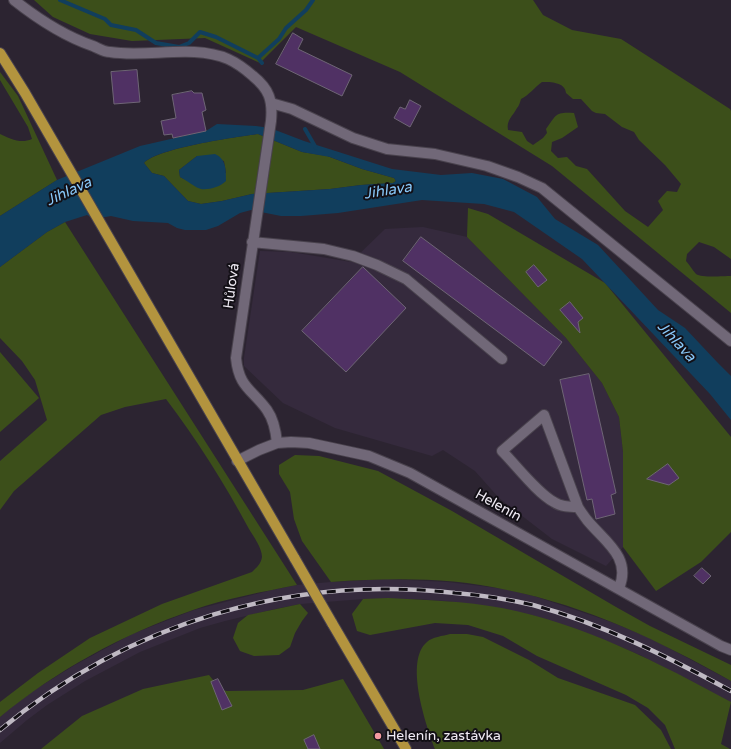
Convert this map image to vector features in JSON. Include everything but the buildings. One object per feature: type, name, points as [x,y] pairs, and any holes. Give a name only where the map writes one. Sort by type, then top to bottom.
[{"type":"main road","points":[[0,53],[100,222],[237,461],[406,749]]},
{"type":"street","points":[[14,0],[32,14],[70,36],[109,52],[128,54],[200,53],[228,59],[242,67],[260,83],[270,96],[271,103],[292,109],[353,138],[387,149],[435,154],[486,166],[518,177],[542,188],[731,341]]},
{"type":"street","name":"Hůlová","points":[[271,103],[271,121],[236,358],[237,372],[242,382],[272,417],[278,443]]},
{"type":"street","points":[[252,242],[324,249],[353,256],[377,265],[406,280],[502,359]]},
{"type":"street","points":[[578,507],[565,507],[554,503],[541,493],[502,451],[544,415],[578,507],[587,520],[613,548],[621,563],[622,582],[619,588]]},
{"type":"street","name":"Helenín","points":[[237,461],[259,450],[278,443],[291,442],[309,442],[369,456],[410,473],[721,646],[731,650]]},
{"type":"shaded area","points":[[423,227],[467,237],[566,338],[602,383],[619,417],[623,452],[623,547],[606,566],[552,539],[499,498],[475,471],[443,450],[432,456],[335,428],[283,403],[244,366],[260,251],[291,252],[351,262],[385,229]]},
{"type":"shaded area","points":[[387,579],[447,582],[505,589],[537,597],[611,622],[648,637],[731,681],[731,703],[640,655],[604,640],[532,615],[445,601],[415,599],[363,599],[300,604],[200,628],[140,652],[85,681],[47,705],[0,743],[0,717],[15,704],[75,665],[132,634],[194,610],[272,590],[297,585]]},
{"type":"green space","points":[[34,0],[533,0],[543,15],[572,30],[621,39],[730,109],[731,259],[714,247],[699,242],[687,254],[686,261],[696,274],[699,275],[731,276],[731,313],[552,166],[400,72],[296,27],[260,63],[205,38],[132,41],[90,34],[53,17]],"holes":[[[542,82],[557,83],[563,87],[566,93],[573,99],[581,99],[592,111],[605,114],[622,127],[634,132],[639,140],[665,165],[681,184],[677,192],[667,191],[658,201],[663,210],[648,227],[625,211],[587,169],[576,166],[567,157],[558,158],[551,151],[552,142],[562,138],[578,127],[574,113],[563,113],[557,115],[546,129],[547,133],[533,145],[527,141],[522,132],[508,130],[508,123],[521,99]]]},
{"type":"green space","points":[[0,72],[18,96],[57,180],[0,216],[0,134],[20,141],[32,139],[28,127],[0,80]]},
{"type":"green space","points":[[258,134],[302,152],[327,156],[362,169],[394,178],[396,181],[393,183],[330,189],[252,194],[201,204],[188,201],[164,176],[152,173],[144,163],[152,158],[180,148]],"holes":[[[197,156],[224,161],[226,173],[188,181],[180,177],[179,170]]]},
{"type":"green space","points":[[468,208],[488,214],[605,283],[731,437],[731,532],[701,562],[656,591],[623,547],[623,452],[619,417],[602,383],[566,338],[467,237]]},
{"type":"green space","points":[[65,222],[297,585],[219,602],[193,610],[141,630],[68,669],[44,684],[0,717],[0,702],[38,673],[90,638],[162,604],[252,572],[260,564],[262,557],[261,550],[230,495],[200,446],[166,399],[125,407],[101,415],[14,491],[0,510],[0,461],[47,420],[35,380],[22,361],[0,338],[0,267],[47,232]]},
{"type":"green space","points":[[0,352],[39,398],[0,432]]},
{"type":"green space","points":[[295,455],[319,456],[378,471],[452,511],[650,626],[731,665],[731,681],[677,652],[622,626],[566,605],[537,597],[485,586],[441,581],[397,579],[331,582],[302,541],[294,519],[290,492],[279,474],[279,465]]},
{"type":"green space","points":[[388,598],[460,602],[502,608],[562,624],[592,634],[620,646],[649,659],[731,702],[721,744],[730,749],[675,749],[665,725],[648,708],[626,695],[537,656],[503,636],[468,625],[435,623],[370,635],[357,631],[352,614],[363,599]]},
{"type":"green space","points":[[300,604],[308,613],[295,633],[290,647],[279,655],[254,656],[240,651],[233,638],[238,623],[248,615]]},
{"type":"green space","points":[[450,634],[467,634],[483,637],[529,660],[558,678],[635,705],[661,730],[671,749],[435,749],[422,710],[417,678],[417,663],[420,651],[429,640]]},
{"type":"green space","points":[[209,675],[221,690],[227,691],[303,690],[343,679],[384,749],[41,749],[82,716],[143,689]]},
{"type":"water","name":"Jihlava","points":[[217,124],[270,128],[304,141],[392,169],[441,175],[472,173],[503,179],[537,197],[555,219],[598,245],[658,310],[685,328],[731,376],[731,420],[710,394],[582,259],[514,212],[484,204],[422,200],[338,213],[301,216],[281,216],[251,210],[240,213],[218,226],[206,230],[185,230],[168,223],[133,221],[111,216],[94,219],[87,215],[65,222],[47,232],[0,267],[0,216],[57,180],[140,146],[206,131]],"holes":[[[258,134],[302,152],[330,157],[362,169],[394,178],[396,181],[393,183],[330,189],[252,194],[201,204],[188,201],[164,176],[152,173],[144,163],[152,158],[180,148]]]},
{"type":"water","points":[[215,154],[219,156],[225,165],[226,181],[221,185],[214,188],[201,189],[180,177],[179,170],[197,156]]},
{"type":"waterway","points":[[60,0],[105,19],[111,25],[136,30],[156,43],[179,47],[189,43],[200,32],[216,37],[258,58],[262,63]]},
{"type":"waterway","points":[[258,58],[279,39],[286,28],[306,10],[313,0]]},
{"type":"waterway","points":[[305,129],[316,148]]},
{"type":"railway","points":[[0,730],[49,693],[101,661],[156,635],[213,615],[272,600],[332,591],[393,589],[455,593],[533,605],[585,622],[635,642],[731,691]]},
{"type":"place","name":"Helenín, zastávka","points":[[378,736]]}]
